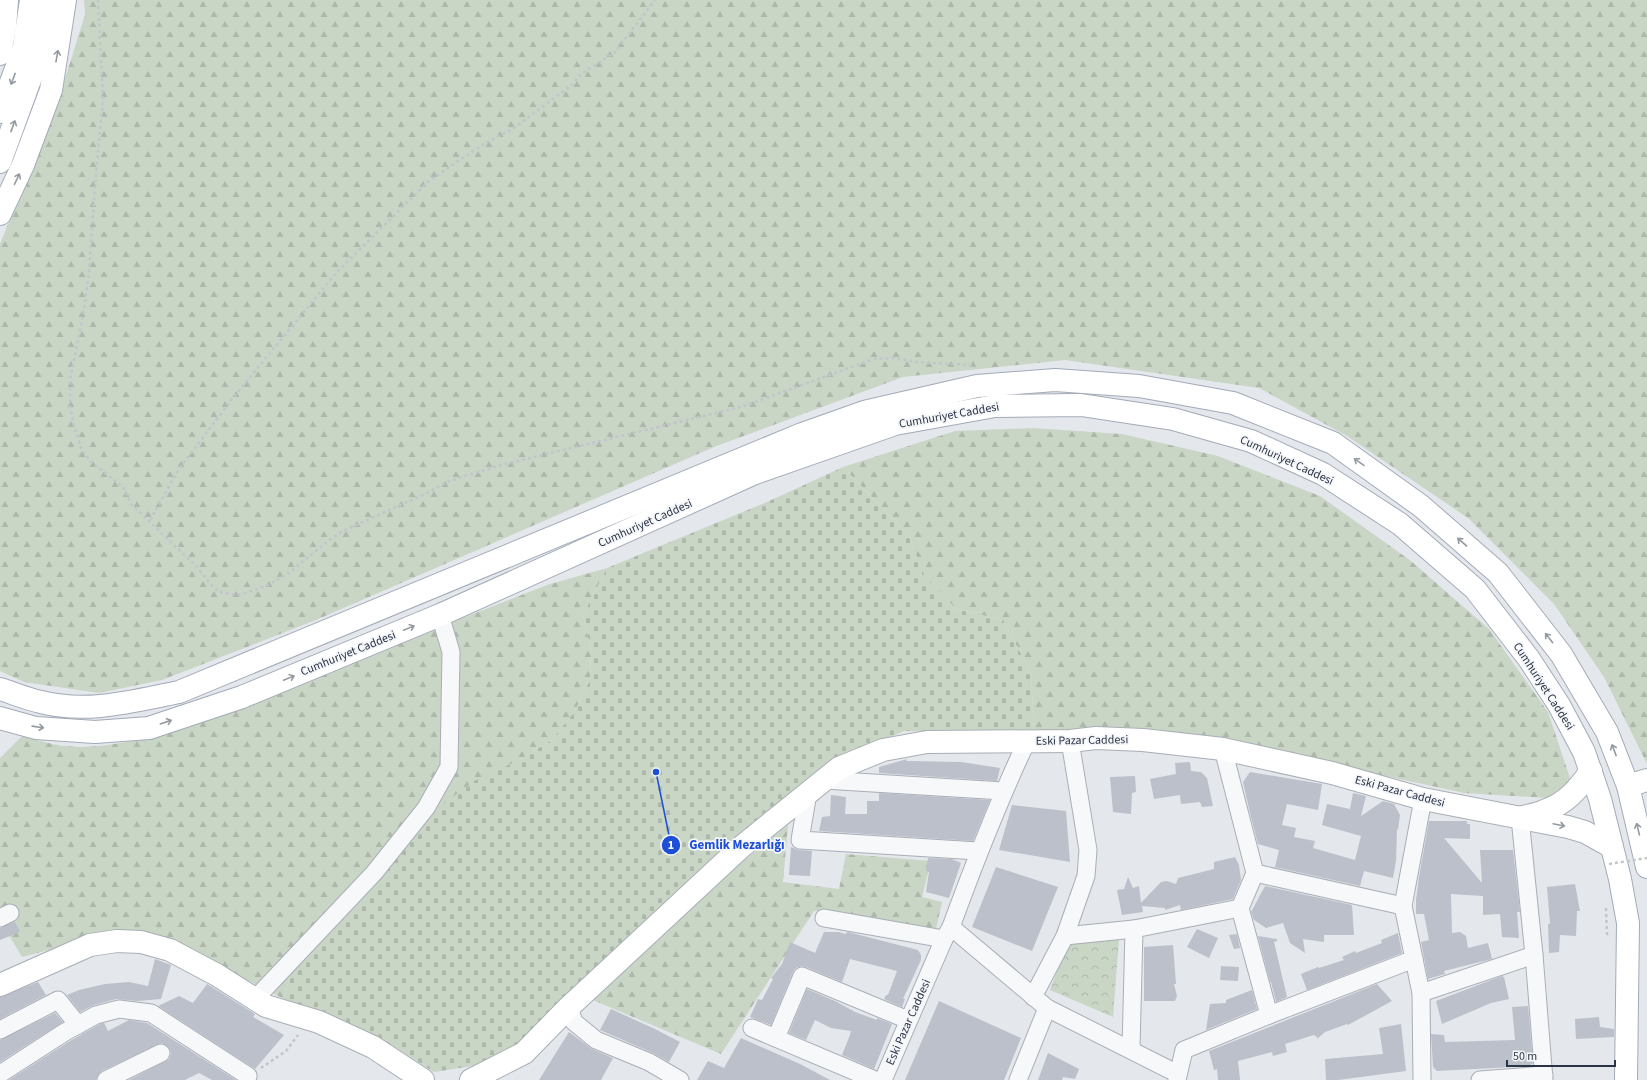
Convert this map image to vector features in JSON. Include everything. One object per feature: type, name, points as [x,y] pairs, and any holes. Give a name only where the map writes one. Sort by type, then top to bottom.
[{"type":"main road","points":[[0,54],[5,28],[7,0]]},
{"type":"main road","points":[[0,112],[24,47],[31,0]]},
{"type":"main road","points":[[0,162],[43,44],[49,0]]},
{"type":"main road","points":[[0,214],[23,165],[51,90],[65,0]]},
{"type":"main road","name":"Cumhuriyet Caddesi","points":[[0,689],[41,702],[74,706],[109,706],[179,692],[816,429],[864,412],[977,386],[1055,380],[1139,386],[1233,404],[1333,443],[1421,506],[1498,573],[1561,654],[1637,783],[1647,867]]},
{"type":"main road","name":"Cumhuriyet Caddesi","points":[[0,718],[36,728],[95,732],[149,728],[242,697],[440,615],[755,473],[895,424],[995,406],[1081,405],[1173,419],[1251,440],[1323,474],[1400,524],[1475,590],[1529,659],[1559,705],[1581,745],[1591,771],[1610,855],[1620,879],[1628,923],[1626,1080]]},
{"type":"main road","name":"Eski Pazar Caddesi","points":[[1027,741],[1070,741],[1096,738],[1143,740],[1223,749],[1332,773],[1423,799],[1568,827],[1585,832],[1610,855]]},
{"type":"main road","points":[[471,1080],[524,1053],[569,1007],[740,848],[839,768],[883,750],[927,742],[1027,741]]},
{"type":"main road","points":[[1520,818],[1544,811],[1567,800],[1577,790],[1591,771]]},
{"type":"main road","points":[[0,985],[90,945],[117,941],[141,942],[170,950],[217,975],[266,1006],[319,1022],[373,1047],[423,1080]]},
{"type":"street","points":[[255,999],[374,873],[426,808],[450,767],[451,652],[440,615]]},
{"type":"street","name":"Eski Pazar Caddesi","points":[[883,1080],[908,1020],[948,933],[978,851],[1003,791],[1027,741]]},
{"type":"street","points":[[1033,996],[1065,936],[1086,876],[1088,860],[1086,840],[1070,741]]},
{"type":"street","points":[[1223,749],[1255,873],[1240,908],[1269,1015]]},
{"type":"street","points":[[824,780],[1003,791]]},
{"type":"street","points":[[808,793],[800,840],[978,851]]},
{"type":"street","points":[[1422,1080],[1420,993],[1403,906],[1423,799]]},
{"type":"street","points":[[1480,1080],[1544,1078],[1534,955],[1520,818]]},
{"type":"street","points":[[1255,873],[1403,906]]},
{"type":"street","points":[[1065,936],[1134,929],[1240,908]]},
{"type":"street","points":[[824,918],[948,933],[1047,1008],[1131,1049],[1178,1077],[1184,1050],[1269,1015],[1414,959]]},
{"type":"street","points":[[1131,1049],[1134,929]]},
{"type":"street","points":[[1420,993],[1534,955]]},
{"type":"street","points":[[776,1038],[802,976],[908,1020]]},
{"type":"street","points":[[0,1030],[58,1000],[78,1025]]},
{"type":"street","points":[[569,1007],[574,1022],[596,1040],[649,1062],[680,1080]]},
{"type":"street","points":[[1018,1080],[1047,1008]]},
{"type":"street","points":[[0,1074],[65,1032],[96,1015],[119,1009],[151,1013],[248,1078]]},
{"type":"street","points":[[752,1028],[874,1080]]},
{"type":"street","points":[[114,1078],[161,1053]]},
{"type":"path","points":[[98,0],[103,98],[90,273],[70,379],[70,406],[74,426],[81,448],[90,461],[123,487],[131,504],[150,520],[197,567],[212,586],[224,593],[243,594],[268,585],[289,573],[329,540],[343,531],[447,482],[505,464],[741,407],[874,359],[893,358],[916,362],[969,365],[978,368]]},
{"type":"path","points":[[150,520],[179,469],[236,394],[337,272],[430,180],[484,144],[514,128],[573,84],[582,74],[615,52],[654,0]]},
{"type":"path","points":[[1610,855],[1647,858]]},
{"type":"path","points":[[248,1078],[286,1051],[309,1019]]},
{"type":"green space","points":[[84,0],[1647,0],[1647,764],[1604,677],[1554,604],[1468,518],[1347,436],[1259,388],[1065,360],[903,377],[714,447],[316,620],[162,680],[99,693],[24,682],[0,671],[0,244],[58,101],[85,15]]},
{"type":"green space","points":[[1033,428],[1122,434],[1218,456],[1320,496],[1411,561],[1489,629],[1548,712],[1571,781],[1547,798],[1464,793],[1262,749],[1034,733],[1031,673],[1003,620],[956,609],[924,576],[909,536],[843,467],[955,431]]},
{"type":"green space","points":[[843,467],[909,536],[924,575],[956,609],[1003,620],[1031,673],[1034,733],[904,731],[831,763],[764,813],[663,906],[514,1049],[473,1066],[434,1072],[388,1043],[284,999],[291,971],[400,853],[439,807],[474,781],[519,760],[552,740],[575,711],[590,680],[591,651],[583,615],[607,568],[767,502]]},
{"type":"green space","points":[[607,568],[583,615],[591,651],[590,680],[575,711],[552,740],[519,760],[400,853],[291,971],[284,999],[166,938],[114,933],[22,957],[0,920],[0,758],[23,735],[61,746],[79,747],[115,744],[171,732],[547,585]]},
{"type":"green space","points":[[788,825],[783,882],[839,889],[846,854],[931,861],[922,897],[942,902],[936,929],[814,911],[721,1054],[588,998],[696,899]]},
{"type":"green space","points":[[1119,939],[1113,1017],[1050,990],[1068,942]]},
{"type":"building","points":[[907,759],[906,761],[961,762],[1000,768],[997,781],[879,773],[879,767]]},
{"type":"building","points":[[1190,762],[1191,771],[1201,772],[1207,778],[1213,806],[1202,807],[1200,802],[1181,804],[1180,795],[1154,799],[1150,779],[1176,774],[1175,763]]},
{"type":"building","points":[[1250,772],[1322,784],[1318,810],[1287,804],[1282,825],[1296,828],[1294,837],[1315,841],[1313,848],[1355,860],[1361,836],[1322,825],[1327,804],[1350,809],[1353,793],[1366,796],[1361,816],[1383,801],[1394,804],[1400,815],[1398,830],[1397,829],[1396,861],[1393,878],[1364,871],[1360,886],[1275,867],[1279,850],[1258,844],[1243,782]]},
{"type":"building","points":[[1135,776],[1136,792],[1132,793],[1131,814],[1113,812],[1110,777]]},
{"type":"building","points":[[879,793],[990,800],[973,841],[819,831],[822,817],[830,816],[831,795],[846,797],[845,814],[867,814],[867,801],[879,801]]},
{"type":"building","points":[[1012,805],[1066,811],[1070,862],[999,850]]},
{"type":"building","points":[[1429,821],[1467,821],[1467,824],[1470,824],[1470,839],[1444,838],[1482,883],[1480,850],[1513,850],[1520,912],[1517,912],[1519,938],[1502,937],[1500,914],[1483,915],[1483,896],[1451,894],[1452,933],[1460,932],[1466,936],[1468,948],[1488,943],[1492,959],[1444,971],[1445,974],[1428,979],[1421,942],[1429,940],[1424,914],[1416,914],[1416,900]]},
{"type":"building","points":[[791,847],[799,850],[812,851],[810,876],[789,875]]},
{"type":"building","points":[[1235,857],[1239,865],[1241,880],[1233,899],[1181,910],[1180,905],[1165,910],[1165,908],[1142,906],[1143,912],[1122,915],[1117,890],[1124,889],[1128,877],[1133,888],[1139,886],[1141,903],[1161,882],[1167,881],[1176,884],[1178,878],[1214,869],[1214,862]]},
{"type":"building","points":[[928,858],[952,859],[961,863],[949,898],[926,892],[929,872],[926,871]]},
{"type":"building","points":[[996,867],[1058,887],[1032,951],[972,927]]},
{"type":"building","points":[[1575,884],[1580,911],[1577,911],[1576,936],[1560,935],[1559,952],[1549,953],[1548,924],[1550,924],[1547,887]]},
{"type":"building","points":[[1265,886],[1352,905],[1354,935],[1324,935],[1324,942],[1303,939],[1305,953],[1290,943],[1283,923],[1266,928],[1254,920],[1251,912]]},
{"type":"building","points":[[15,922],[20,932],[0,940],[0,928]]},
{"type":"building","points":[[1197,929],[1218,938],[1209,958],[1187,947]]},
{"type":"building","points":[[824,932],[839,932],[845,934],[848,932],[918,950],[921,955],[921,960],[903,999],[905,999],[902,1007],[884,999],[886,995],[888,995],[897,971],[850,959],[842,982],[806,967],[801,966],[796,968],[771,1025],[750,1017],[758,999],[762,1000],[773,979],[771,978],[782,964],[790,942],[815,953]]},
{"type":"building","points":[[1398,933],[1402,953],[1307,990],[1301,974],[1318,967],[1319,968],[1344,960],[1342,957],[1355,951],[1356,953],[1382,943],[1381,940]]},
{"type":"building","points":[[1237,934],[1240,948],[1234,949],[1229,935]]},
{"type":"building","points":[[1258,936],[1277,939],[1277,941],[1274,942],[1287,997],[1276,1002],[1270,982]]},
{"type":"building","points":[[1173,945],[1176,984],[1174,984],[1177,996],[1175,1001],[1144,1001],[1144,947]]},
{"type":"building","points":[[155,959],[171,965],[161,999],[137,1001],[116,999],[94,1005],[80,1012],[67,995],[79,990],[105,984],[129,982],[148,986]]},
{"type":"building","points":[[1221,966],[1239,967],[1238,981],[1220,980]]},
{"type":"building","points":[[1502,976],[1504,977],[1509,999],[1491,1003],[1442,1024],[1436,1001]]},
{"type":"building","points":[[38,982],[46,995],[0,1019],[0,997]]},
{"type":"building","points":[[207,984],[255,1014],[253,1017],[284,1035],[255,1069],[158,1006],[179,996],[193,1003]]},
{"type":"building","points":[[1377,984],[1392,1001],[1348,1025],[1347,1024],[1325,1032],[1318,1038],[1314,1035],[1285,1044],[1287,1052],[1273,1056],[1272,1052],[1238,1061],[1240,1080],[1218,1080],[1217,1069],[1214,1070],[1209,1051]]},
{"type":"building","points":[[807,989],[835,1001],[855,1012],[892,1024],[874,1069],[842,1055],[851,1031],[831,1028],[815,1020],[806,1040],[789,1033]]},
{"type":"building","points":[[1252,990],[1257,1009],[1206,1030],[1210,1004],[1226,1003],[1226,1000]]},
{"type":"building","points":[[939,1001],[1021,1038],[1004,1080],[905,1080]]},
{"type":"building","points":[[1528,1006],[1533,1063],[1529,1066],[1437,1071],[1433,1067],[1431,1034],[1444,1035],[1445,1042],[1515,1040],[1512,1007]]},
{"type":"building","points":[[611,1009],[680,1042],[669,1062],[653,1053],[600,1030]]},
{"type":"building","points":[[55,1013],[63,1022],[0,1062],[0,1040]]},
{"type":"building","points":[[1599,1017],[1600,1027],[1614,1029],[1614,1037],[1576,1039],[1575,1019]]},
{"type":"building","points":[[129,1020],[147,1023],[236,1080],[212,1080],[199,1073],[185,1080],[129,1080],[169,1059],[171,1054],[170,1049],[161,1043],[102,1071],[96,1080],[9,1080],[70,1041],[100,1024],[104,1023],[108,1031]]},
{"type":"building","points":[[1401,1024],[1406,1071],[1338,1080],[1326,1080],[1325,1059],[1383,1054],[1379,1028]]},
{"type":"building","points":[[569,1032],[592,1049],[613,1058],[601,1080],[539,1080]]},
{"type":"building","points":[[741,1038],[800,1064],[830,1080],[697,1080],[708,1061],[724,1068]]},
{"type":"building","points":[[1048,1053],[1079,1069],[1075,1079],[1063,1077],[1062,1080],[1038,1080]]},
{"type":"place","name":"Gemlik Mezarlığı","points":[[656,772]]}]
